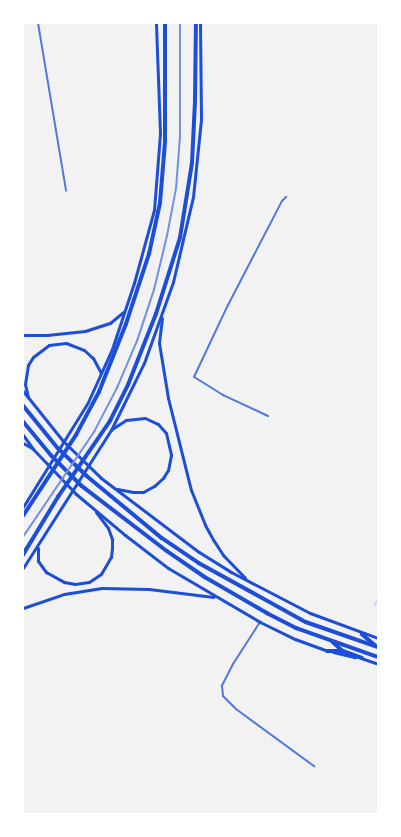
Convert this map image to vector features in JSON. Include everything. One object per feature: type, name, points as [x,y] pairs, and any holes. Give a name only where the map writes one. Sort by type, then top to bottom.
[{"type":"highway","points":[[23,516],[76,435],[99,392],[126,324],[149,254],[160,203],[165,142],[165,23]]},
{"type":"highway","points":[[23,555],[58,497],[110,421],[128,385],[156,314],[180,238],[192,163],[195,101],[196,23]]},
{"type":"highway","points":[[23,405],[58,448],[87,476],[162,538],[199,563],[306,622],[378,647]]},
{"type":"highway","points":[[23,421],[52,456],[82,486],[167,551],[205,577],[296,628],[378,657]]},
{"type":"highway","points":[[362,634],[378,647]]},
{"type":"highway","points":[[330,640],[343,651],[362,658]]},
{"type":"highway","points":[[360,642],[373,644],[378,643]]},
{"type":"highway","points":[[365,653],[366,644]]},
{"type":"highway","points":[[327,651],[365,653]]},
{"type":"main road","points":[[23,507],[88,402],[112,349],[134,283],[154,210],[160,133],[156,23]]},
{"type":"main road","points":[[23,568],[111,430],[144,363],[165,306],[193,197],[201,119],[200,23]]},
{"type":"main road","points":[[165,306],[159,343],[174,428],[191,490],[205,525],[223,555],[240,574],[253,583]]},
{"type":"main road","points":[[23,335],[47,335],[85,331],[110,323],[124,310]]},
{"type":"main road","points":[[29,399],[26,384],[28,365],[33,357],[49,345],[66,343],[84,350],[93,358],[101,374]]},
{"type":"main road","points":[[23,391],[63,441],[92,470],[199,552],[310,613],[362,634],[378,638]]},
{"type":"main road","points":[[111,430],[126,420],[145,418],[158,424],[166,433],[171,455],[168,470],[163,478],[154,486],[142,492],[133,492],[114,488]]},
{"type":"main road","points":[[23,435],[76,494],[168,568],[215,597],[260,622],[295,639],[327,651],[362,658],[378,664]]},
{"type":"main road","points":[[23,443],[34,449]]},
{"type":"main road","points":[[40,541],[37,550],[38,561],[46,572],[64,582],[75,584],[89,582],[101,574],[111,558],[112,548],[112,539],[108,528],[94,509]]},
{"type":"main road","points":[[23,608],[64,594],[102,588],[149,589],[215,597]]},
{"type":"street","points":[[38,23],[66,191]]},
{"type":"street","points":[[268,416],[223,395],[194,377],[227,307],[286,196]]},
{"type":"street","points":[[260,622],[233,664],[222,686],[223,696],[236,709],[314,766]]},
{"type":"lane","points":[[23,550],[58,497]]},
{"type":"waterway","points":[[375,605],[378,600]]},
{"type":"railway","points":[[23,537],[94,432],[117,388],[137,341],[154,290],[167,236],[176,189],[180,137],[180,23]]}]
